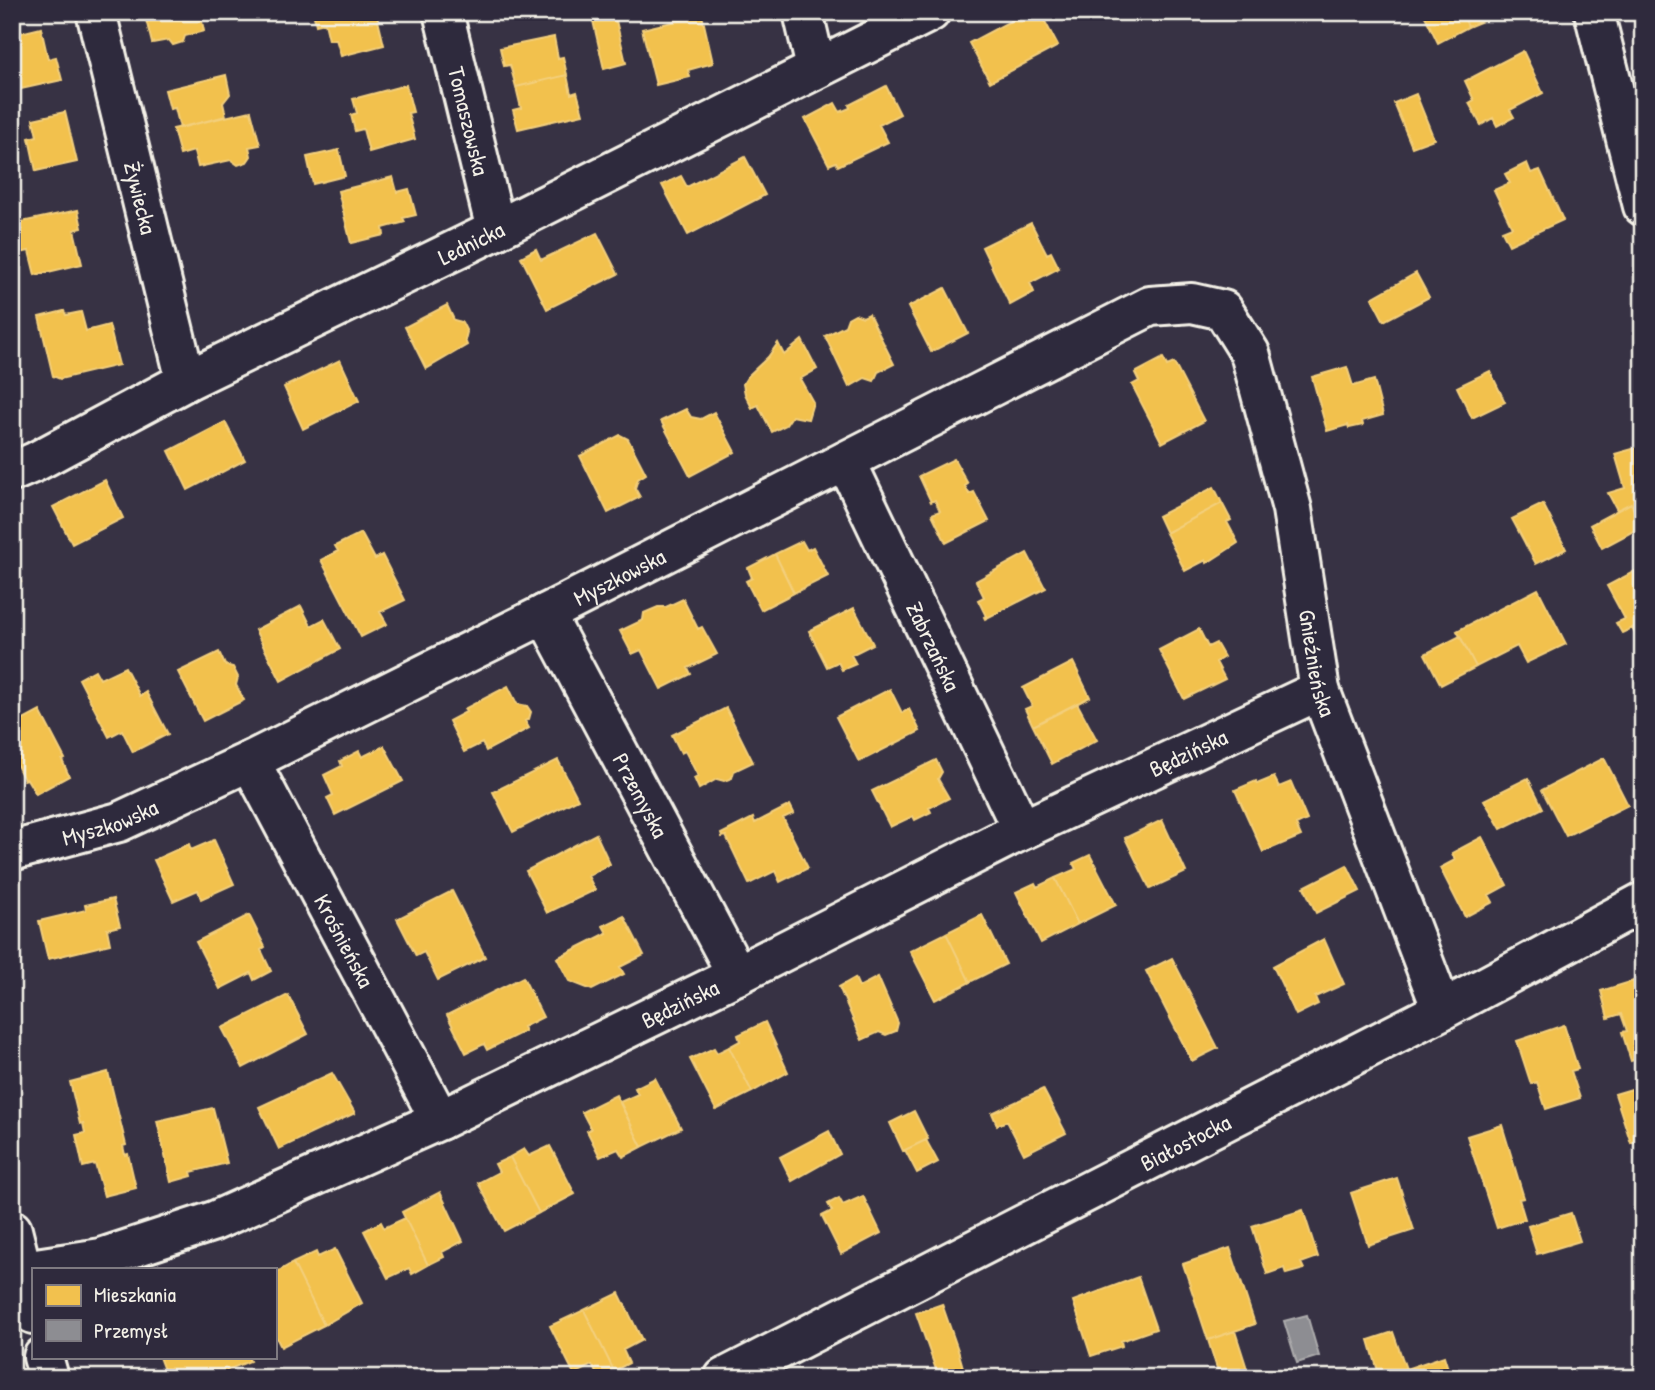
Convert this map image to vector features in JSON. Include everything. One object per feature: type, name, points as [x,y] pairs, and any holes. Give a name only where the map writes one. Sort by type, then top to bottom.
[{"type":"street","name":"Żywiecka","points":[[96,12],[186,381]]},
{"type":"street","name":"Tomaszowska","points":[[443,12],[496,230]]},
{"type":"street","points":[[803,12],[816,68]]},
{"type":"street","name":"Lednicka","points":[[12,472],[186,381],[496,230],[930,12]]},
{"type":"street","points":[[1594,12],[1643,206]]},
{"type":"street","name":"Myszkowska","points":[[12,851],[119,822],[250,761],[1150,306],[1192,303],[1223,310]]},
{"type":"street","name":"Gnieźnieńska","points":[[1223,310],[1250,353],[1292,509],[1320,690],[1442,1010]]},
{"type":"street","name":"Zabrzańska","points":[[846,461],[1023,830]]},
{"type":"street","name":"Przemyska","points":[[545,614],[737,975]]},
{"type":"street","name":"Będzińska","points":[[36,1268],[101,1258],[214,1221],[440,1120],[737,975],[1023,830],[1320,690]]},
{"type":"street","name":"Krośnieńska","points":[[250,761],[440,1120]]},
{"type":"street","name":"Białostocka","points":[[724,1378],[1442,1010],[1643,902]]},
{"type":"street","points":[[12,1230],[32,1310]]},
{"type":"street","name":"Będzińska","points":[[23,1270],[32,1269]]},
{"type":"street","points":[[44,1358],[49,1378]]},
{"type":"building: Mieszkania","points":[[144,12],[200,12],[204,31],[185,36],[183,42],[173,45],[169,40],[152,43]]},
{"type":"building: Mieszkania","points":[[313,12],[376,12],[384,45],[341,56],[336,39],[329,40],[325,23],[316,25]]},
{"type":"building: Mieszkania","points":[[591,12],[614,12],[626,63],[604,69]]},
{"type":"building: Mieszkania","points":[[1027,12],[1040,12],[1058,46],[990,82],[969,43]]},
{"type":"building: Mieszkania","points":[[1423,12],[1462,12],[1468,27],[1438,43]]},
{"type":"building: Mieszkania","points":[[1462,12],[1504,12],[1468,27]]},
{"type":"building: Mieszkania","points":[[702,15],[713,63],[688,70],[690,77],[656,85],[642,29]]},
{"type":"building: Mieszkania","points":[[41,28],[48,59],[56,57],[62,80],[12,91],[12,35]]},
{"type":"building: Mieszkania","points":[[554,37],[558,58],[563,57],[567,75],[516,87],[510,65],[504,66],[500,48]]},
{"type":"building: Mieszkania","points":[[1523,51],[1543,93],[1510,110],[1514,117],[1497,126],[1493,118],[1481,125],[1469,103],[1474,100],[1465,81]]},
{"type":"building: Mieszkania","points":[[226,75],[230,94],[223,103],[226,116],[180,128],[175,108],[170,109],[165,90]]},
{"type":"building: Mieszkania","points":[[567,75],[571,94],[577,92],[583,114],[518,129],[513,110],[521,108],[516,87]]},
{"type":"building: Mieszkania","points":[[406,85],[413,112],[408,113],[415,139],[369,152],[363,129],[355,131],[351,115],[357,113],[353,99]]},
{"type":"building: Mieszkania","points":[[886,86],[900,114],[879,125],[888,142],[838,166],[836,162],[829,165],[805,119],[835,103],[840,112],[850,108],[849,105]]},
{"type":"building: Mieszkania","points":[[1416,94],[1434,139],[1412,147],[1394,103]]},
{"type":"building: Mieszkania","points":[[251,111],[260,145],[249,147],[251,156],[247,162],[238,165],[231,160],[198,167],[194,151],[180,155],[173,129]]},
{"type":"building: Mieszkania","points":[[65,112],[77,162],[36,171],[29,138],[37,136],[33,119]]},
{"type":"building: Mieszkania","points":[[339,150],[345,176],[313,184],[307,157]]},
{"type":"building: Mieszkania","points":[[745,157],[765,195],[688,235],[662,185],[681,176],[687,187]]},
{"type":"building: Mieszkania","points":[[1527,163],[1531,173],[1540,170],[1563,220],[1509,245],[1502,231],[1512,227],[1494,190],[1510,183],[1505,174]]},
{"type":"building: Mieszkania","points":[[393,177],[397,192],[409,189],[416,215],[403,218],[405,222],[383,228],[384,235],[351,243],[338,191]]},
{"type":"building: Mieszkania","points":[[78,210],[82,228],[74,230],[82,264],[35,275],[29,251],[12,255],[12,224]]},
{"type":"building: Mieszkania","points":[[1031,223],[1047,254],[1051,252],[1059,268],[1030,283],[1034,292],[1010,305],[982,247]]},
{"type":"building: Mieszkania","points":[[597,233],[618,274],[547,309],[521,257],[536,249],[541,260]]},
{"type":"building: Mieszkania","points":[[1416,273],[1429,297],[1384,321],[1372,298]]},
{"type":"building: Mieszkania","points":[[945,288],[968,333],[931,352],[908,307]]},
{"type":"building: Mieszkania","points":[[447,305],[454,320],[462,322],[467,332],[467,345],[426,369],[405,327]]},
{"type":"building: Mieszkania","points":[[64,311],[66,315],[81,312],[86,331],[109,325],[119,365],[60,379],[53,376],[39,317]]},
{"type":"building: Mieszkania","points":[[855,314],[863,317],[869,314],[894,364],[878,372],[874,381],[865,378],[849,387],[825,336],[845,326],[848,318]]},
{"type":"building: Mieszkania","points":[[802,340],[817,369],[800,379],[813,402],[808,419],[792,416],[786,425],[772,432],[758,405],[752,408],[743,384],[778,343],[784,355]]},
{"type":"building: Mieszkania","points":[[1163,358],[1167,366],[1174,363],[1204,421],[1162,443],[1132,385],[1139,381],[1135,373]]},
{"type":"building: Mieszkania","points":[[340,360],[359,401],[303,429],[284,387]]},
{"type":"building: Mieszkania","points":[[1347,367],[1353,386],[1374,380],[1383,415],[1362,421],[1363,425],[1349,428],[1348,425],[1327,431],[1312,377]]},
{"type":"building: Mieszkania","points":[[1490,371],[1505,402],[1472,418],[1457,387]]},
{"type":"building: Mieszkania","points":[[686,409],[691,417],[701,419],[714,412],[735,452],[690,476],[661,421]]},
{"type":"building: Mieszkania","points":[[225,422],[245,460],[188,490],[169,451]]},
{"type":"building: Mieszkania","points":[[620,435],[628,439],[646,474],[638,479],[635,488],[640,497],[608,513],[580,456]]},
{"type":"building: Mieszkania","points":[[1643,446],[1643,516],[1638,517],[1631,503],[1617,510],[1608,493],[1625,488],[1615,454]]},
{"type":"building: Mieszkania","points":[[954,459],[968,484],[965,486],[969,494],[974,492],[989,521],[946,543],[932,514],[940,511],[935,500],[931,502],[919,476]]},
{"type":"building: Mieszkania","points":[[105,480],[123,518],[72,544],[53,507]]},
{"type":"building: Mieszkania","points":[[1214,487],[1222,503],[1166,533],[1158,516]]},
{"type":"building: Mieszkania","points":[[1222,503],[1231,520],[1227,522],[1238,543],[1207,563],[1206,560],[1185,571],[1166,533]]},
{"type":"building: Mieszkania","points":[[1631,503],[1641,527],[1602,548],[1590,525]]},
{"type":"building: Mieszkania","points":[[1543,504],[1566,549],[1536,564],[1512,519]]},
{"type":"building: Mieszkania","points":[[361,533],[375,559],[382,555],[405,600],[380,612],[387,624],[361,637],[321,560],[338,551],[335,546]]},
{"type":"building: Mieszkania","points":[[802,541],[807,550],[813,547],[828,576],[794,593],[775,554]]},
{"type":"building: Mieszkania","points":[[1027,553],[1046,588],[985,619],[978,600],[984,597],[976,581]]},
{"type":"building: Mieszkania","points":[[775,554],[794,593],[761,610],[746,581],[752,578],[748,568]]},
{"type":"building: Mieszkania","points":[[12,563],[21,582],[12,586]]},
{"type":"building: Mieszkania","points":[[1643,567],[1643,623],[1622,633],[1616,623],[1625,619],[1607,586]]},
{"type":"building: Mieszkania","points":[[1538,589],[1566,644],[1526,663],[1517,646],[1476,667],[1457,631]]},
{"type":"building: Mieszkania","points":[[683,599],[698,629],[702,627],[717,654],[688,668],[691,674],[661,689],[641,650],[632,654],[620,631],[643,620],[644,613]]},
{"type":"building: Mieszkania","points":[[301,606],[311,626],[324,619],[340,649],[281,681],[255,630]]},
{"type":"building: Mieszkania","points":[[854,608],[873,644],[851,655],[856,664],[842,670],[838,662],[827,667],[809,631]]},
{"type":"building: Mieszkania","points":[[1643,623],[1643,648],[1632,628]]},
{"type":"building: Mieszkania","points":[[1199,629],[1208,647],[1216,643],[1224,657],[1216,662],[1225,679],[1184,699],[1159,650]]},
{"type":"building: Mieszkania","points":[[1460,636],[1476,667],[1441,685],[1425,654]]},
{"type":"building: Mieszkania","points":[[219,652],[225,665],[233,667],[238,677],[236,685],[244,700],[203,721],[178,672]]},
{"type":"building: Mieszkania","points":[[1073,662],[1090,697],[1033,726],[1025,709],[1032,706],[1023,688]]},
{"type":"building: Mieszkania","points":[[125,667],[140,696],[146,692],[168,734],[133,752],[122,730],[109,737],[79,679],[95,670],[100,679]]},
{"type":"building: Mieszkania","points":[[508,686],[517,704],[527,706],[531,712],[529,719],[525,721],[529,728],[486,751],[482,743],[464,752],[449,721],[466,712],[464,709]]},
{"type":"building: Mieszkania","points":[[890,689],[902,713],[909,709],[920,731],[859,762],[836,717]]},
{"type":"building: Mieszkania","points":[[1077,703],[1097,740],[1052,764],[1033,726]]},
{"type":"building: Mieszkania","points":[[726,708],[753,762],[734,771],[732,778],[724,781],[717,779],[699,789],[694,778],[698,776],[685,751],[681,753],[672,735]]},
{"type":"building: Mieszkania","points":[[40,711],[65,759],[62,760],[69,776],[36,794],[27,779],[24,780],[17,765],[12,768],[12,726]]},
{"type":"building: Mieszkania","points":[[384,746],[403,781],[335,815],[327,798],[333,795],[324,775],[342,766],[340,761],[359,751],[362,757]]},
{"type":"building: Mieszkania","points":[[1604,758],[1628,805],[1566,836],[1542,790]]},
{"type":"building: Mieszkania","points":[[558,760],[578,799],[513,832],[493,792]]},
{"type":"building: Mieszkania","points":[[936,760],[942,772],[938,779],[949,798],[929,808],[931,812],[915,820],[913,816],[890,827],[872,791]]},
{"type":"building: Mieszkania","points":[[1274,777],[1279,787],[1291,782],[1307,820],[1296,825],[1301,836],[1263,852],[1235,790]]},
{"type":"building: Mieszkania","points":[[1528,778],[1543,808],[1501,829],[1484,800]]},
{"type":"building: Mieszkania","points":[[790,805],[794,813],[783,818],[808,868],[780,882],[775,871],[749,884],[726,836],[722,837],[721,834],[753,818],[755,823]]},
{"type":"building: Mieszkania","points":[[1162,820],[1186,872],[1150,889],[1125,838]]},
{"type":"building: Mieszkania","points":[[596,834],[610,864],[588,876],[595,890],[547,913],[526,871]]},
{"type":"building: Mieszkania","points":[[1482,837],[1507,885],[1489,895],[1493,902],[1465,917],[1440,868],[1455,860],[1452,853]]},
{"type":"building: Mieszkania","points":[[214,840],[234,884],[201,899],[198,890],[173,901],[154,860],[189,844],[191,850]]},
{"type":"building: Mieszkania","points":[[1090,855],[1116,905],[1078,924],[1055,878],[1076,869],[1073,863]]},
{"type":"building: Mieszkania","points":[[1347,865],[1360,891],[1316,913],[1304,887]]},
{"type":"building: Mieszkania","points":[[1055,878],[1078,924],[1041,943],[1016,892],[1035,883],[1037,887]]},
{"type":"building: Mieszkania","points":[[452,891],[485,957],[438,980],[424,952],[416,956],[397,919]]},
{"type":"building: Mieszkania","points":[[113,899],[120,926],[107,929],[110,944],[48,959],[39,921],[86,910],[85,905]]},
{"type":"building: Mieszkania","points":[[249,915],[265,947],[261,950],[271,971],[254,980],[251,973],[220,989],[196,942]]},
{"type":"building: Mieszkania","points":[[982,915],[1006,964],[970,982],[946,933]]},
{"type":"building: Mieszkania","points":[[624,916],[644,955],[620,967],[624,974],[592,990],[569,981],[557,958],[607,933],[603,926]]},
{"type":"building: Mieszkania","points":[[946,933],[970,982],[935,1000],[910,951]]},
{"type":"building: Mieszkania","points":[[1324,939],[1344,984],[1315,997],[1318,1004],[1296,1015],[1273,966]]},
{"type":"building: Mieszkania","points":[[1172,958],[1218,1048],[1192,1061],[1146,971]]},
{"type":"building: Mieszkania","points":[[523,977],[543,1017],[523,1027],[525,1031],[487,1050],[484,1044],[466,1053],[447,1015]]},
{"type":"building: Mieszkania","points":[[878,977],[898,1023],[896,1031],[886,1035],[879,1032],[862,1040],[839,987],[855,978],[859,987]]},
{"type":"building: Mieszkania","points":[[1643,978],[1643,1057],[1631,1061],[1622,1032],[1627,1031],[1621,1014],[1608,1018],[1601,991]]},
{"type":"building: Mieszkania","points":[[288,995],[308,1034],[243,1068],[222,1028]]},
{"type":"building: Mieszkania","points":[[765,1022],[788,1072],[752,1092],[729,1047],[740,1041],[738,1035]]},
{"type":"building: Mieszkania","points":[[1564,1025],[1578,1069],[1571,1071],[1580,1098],[1546,1109],[1537,1082],[1531,1084],[1517,1041]]},
{"type":"building: Mieszkania","points":[[729,1047],[752,1092],[716,1110],[690,1059],[714,1048],[717,1053]]},
{"type":"building: Mieszkania","points":[[108,1072],[126,1145],[123,1146],[125,1155],[128,1154],[136,1188],[104,1196],[95,1164],[83,1167],[76,1135],[85,1133],[83,1123],[80,1124],[70,1082]]},
{"type":"building: Mieszkania","points":[[332,1073],[355,1113],[279,1149],[259,1107]]},
{"type":"building: Mieszkania","points":[[655,1078],[681,1128],[642,1147],[620,1102],[638,1094],[635,1088]]},
{"type":"building: Mieszkania","points":[[1635,1088],[1643,1113],[1643,1140],[1631,1143],[1615,1094]]},
{"type":"building: Mieszkania","points":[[1043,1089],[1066,1133],[1024,1154],[1007,1121],[997,1125],[992,1113]]},
{"type":"building: Mieszkania","points":[[616,1095],[642,1147],[623,1157],[618,1149],[600,1157],[587,1131],[591,1129],[582,1112]]},
{"type":"building: Mieszkania","points":[[213,1108],[227,1163],[191,1172],[192,1176],[171,1182],[157,1121]]},
{"type":"building: Mieszkania","points":[[914,1111],[928,1139],[903,1151],[890,1123]]},
{"type":"building: Mieszkania","points":[[1502,1125],[1524,1198],[1519,1199],[1525,1219],[1497,1228],[1467,1136]]},
{"type":"building: Mieszkania","points":[[829,1131],[840,1154],[792,1181],[780,1157]]},
{"type":"building: Mieszkania","points":[[926,1140],[938,1162],[917,1173],[905,1150]]},
{"type":"building: Mieszkania","points":[[550,1146],[575,1194],[539,1213],[510,1157],[524,1149],[529,1156]]},
{"type":"building: Mieszkania","points":[[510,1157],[539,1213],[504,1231],[478,1183],[499,1172],[495,1164]]},
{"type":"building: Mieszkania","points":[[1397,1178],[1414,1230],[1368,1245],[1351,1193]]},
{"type":"building: Mieszkania","points":[[440,1192],[463,1241],[442,1252],[444,1257],[428,1265],[402,1212]]},
{"type":"building: Mieszkania","points":[[863,1196],[881,1233],[841,1254],[822,1216],[832,1211],[828,1204],[839,1198],[843,1205]]},
{"type":"building: Mieszkania","points":[[1303,1210],[1318,1257],[1301,1263],[1304,1269],[1286,1274],[1284,1268],[1267,1274],[1252,1226]]},
{"type":"building: Mieszkania","points":[[1571,1213],[1580,1241],[1537,1254],[1528,1226]]},
{"type":"building: Mieszkania","points":[[405,1218],[428,1265],[412,1274],[409,1268],[388,1278],[364,1231],[381,1222],[384,1228]]},
{"type":"building: Mieszkania","points":[[1230,1248],[1255,1324],[1208,1340],[1183,1264]]},
{"type":"building: Mieszkania","points":[[335,1249],[362,1303],[324,1325],[293,1263],[316,1252],[318,1257]]},
{"type":"building: Mieszkania","points":[[293,1263],[324,1325],[281,1347],[276,1337],[276,1272]]},
{"type":"building: Mieszkania","points":[[1138,1277],[1156,1329],[1121,1341],[1122,1346],[1091,1356],[1073,1301]]},
{"type":"building: Mieszkania","points":[[619,1293],[642,1340],[623,1350],[629,1363],[614,1371],[584,1310]]},
{"type":"building: Mieszkania","points":[[942,1304],[966,1378],[939,1378],[916,1313]]},
{"type":"building: Mieszkania","points":[[584,1310],[614,1371],[599,1378],[592,1365],[574,1374],[550,1326]]},
{"type":"building: Mieszkania","points":[[1235,1331],[1250,1378],[1220,1378],[1208,1340]]},
{"type":"building: Mieszkania","points":[[1393,1332],[1406,1369],[1444,1356],[1451,1378],[1380,1378],[1369,1340]]},
{"type":"building: Mieszkania","points":[[159,1358],[248,1358],[250,1361],[227,1370],[230,1378],[167,1378]]},
{"type":"building: Przemysł","points":[[1307,1315],[1319,1356],[1297,1363],[1284,1321]]}]
